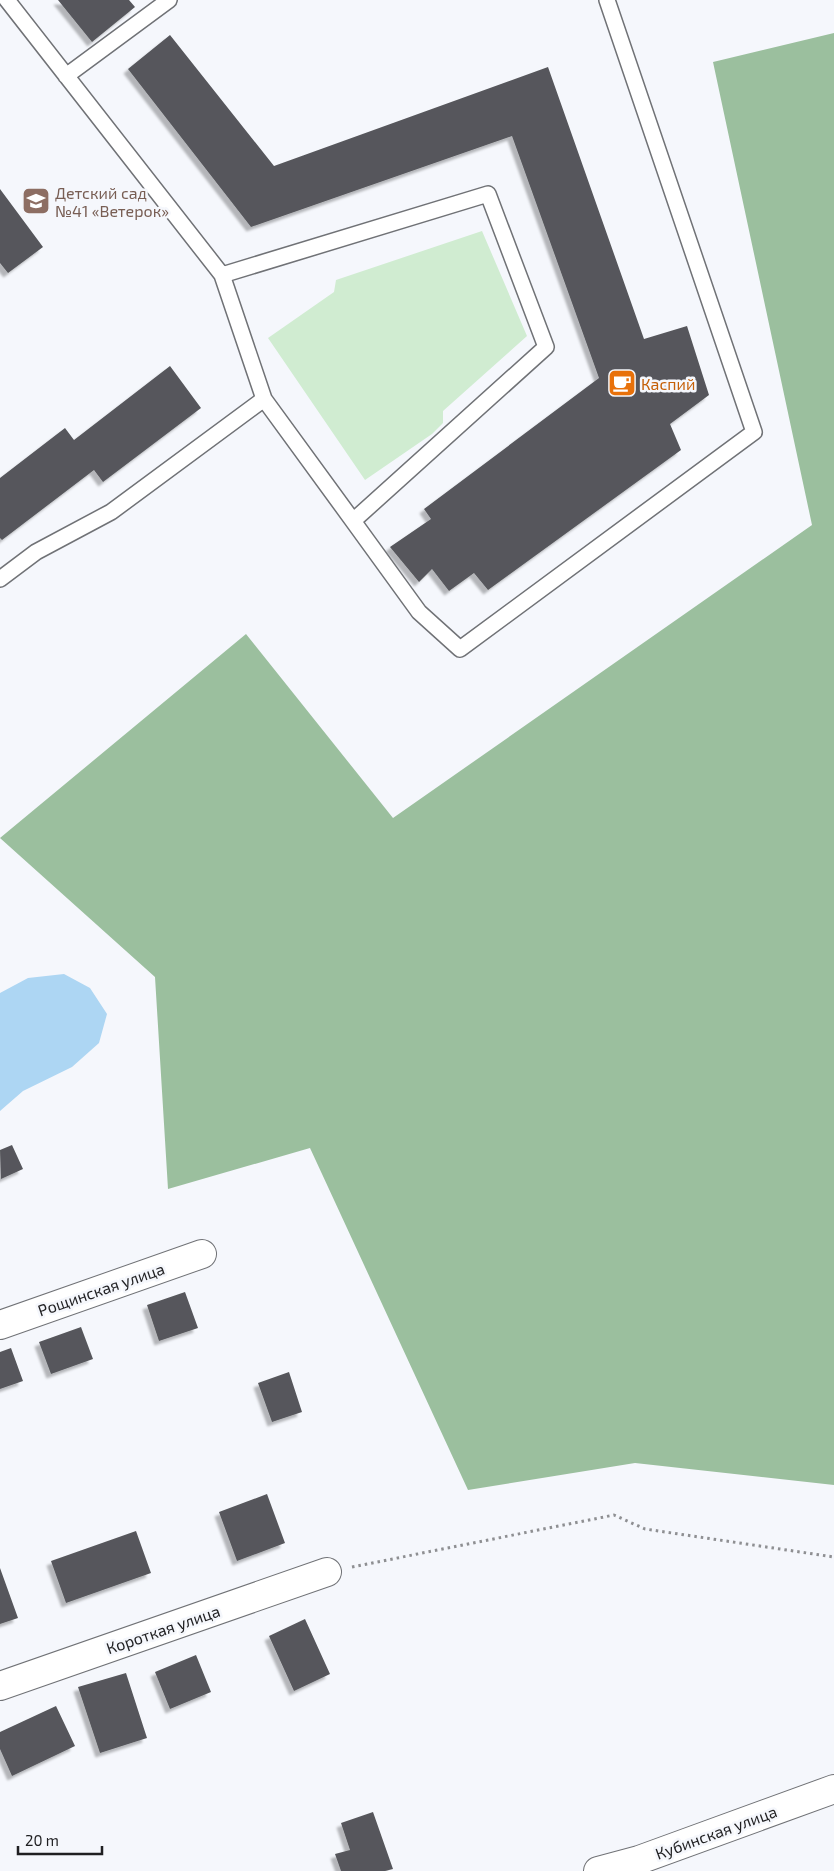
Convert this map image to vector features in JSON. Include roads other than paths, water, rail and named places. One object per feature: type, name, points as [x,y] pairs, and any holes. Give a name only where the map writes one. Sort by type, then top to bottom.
[{"type":"street","name":"Рощинская улица","points":[[0,1325],[202,1254]]},
{"type":"street","name":"Короткая улица","points":[[0,1686],[326,1572]]},
{"type":"street","name":"Кубинская улица","points":[[598,1871],[639,1860],[834,1789]]},
{"type":"lane","points":[[7,0],[222,275],[264,400],[419,612],[460,649],[754,432],[607,0]]},
{"type":"lane","points":[[66,76],[168,0]]},
{"type":"lane","points":[[222,275],[488,194],[546,347],[353,521]]},
{"type":"lane","points":[[0,579],[36,552],[111,512],[264,400]]},
{"type":"water","points":[[64,974],[90,988],[107,1014],[99,1043],[72,1067],[23,1091],[0,1111],[0,993],[28,978]]},
{"type":"place","name":"Детский сад №41 «Ветерок»","points":[[36,201]]},
{"type":"place","name":"Каспий","points":[[622,383]]}]
